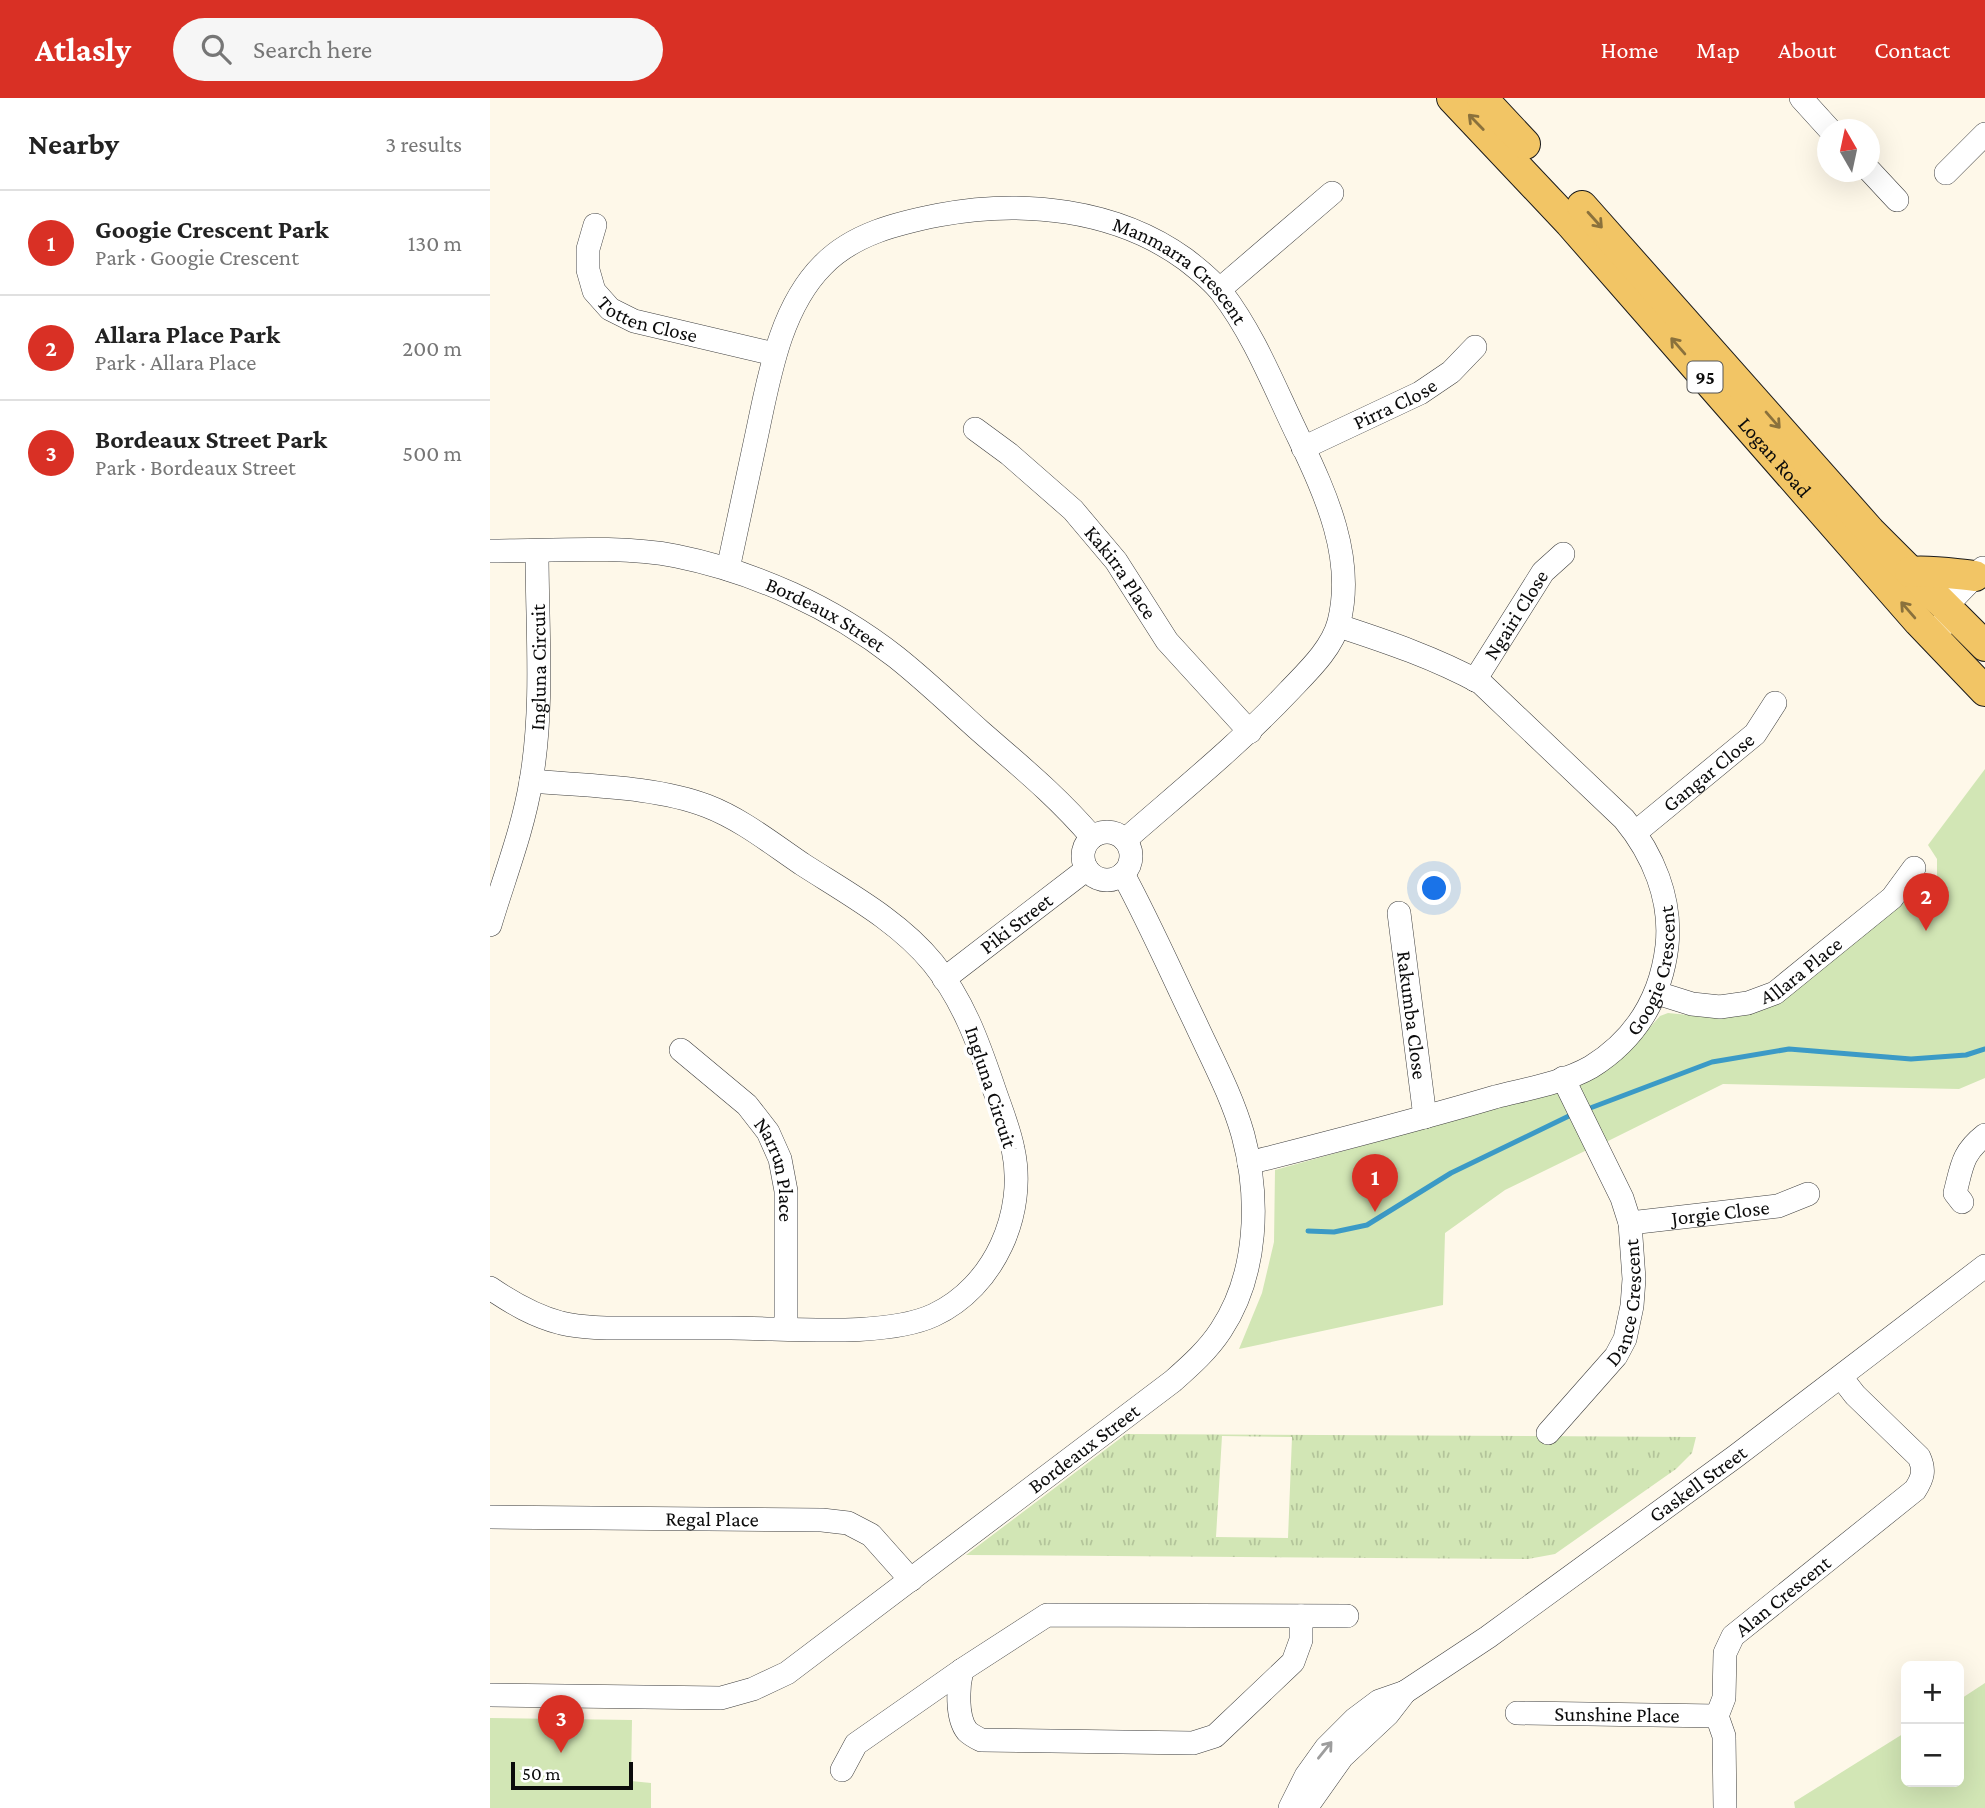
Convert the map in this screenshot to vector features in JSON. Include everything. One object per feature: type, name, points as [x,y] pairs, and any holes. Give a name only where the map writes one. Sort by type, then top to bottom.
[{"type":"main road","name":"Logan Road","points":[[1452,98],[1570,223],[1954,660],[1985,691]]},
{"type":"main road","name":"Logan Road","points":[[1486,101],[1590,214],[1870,531],[1985,646]]},
{"type":"main road","points":[[1910,572],[1931,570],[1945,574],[1980,571]]},
{"type":"street","points":[[1801,98],[1820,119]]},
{"type":"street","points":[[1946,173],[1985,134]]},
{"type":"street","points":[[1880,182],[1897,200]]},
{"type":"street","points":[[1220,289],[1332,193]]},
{"type":"street","name":"Manmarra Crescent","points":[[728,569],[774,354],[803,291],[823,265],[841,250],[861,238],[892,226],[961,211],[1036,209],[1085,215],[1127,227],[1168,247],[1220,289],[1254,343],[1303,447],[1336,528],[1343,562],[1343,596],[1339,626],[1306,674],[1250,732],[1125,840]]},
{"type":"street","name":"Totten Close","points":[[595,225],[588,249],[588,270],[594,291],[610,309],[634,321],[774,354]]},
{"type":"street","name":"Pirra Close","points":[[1303,447],[1420,393],[1451,372],[1475,347]]},
{"type":"street","name":"Kakirra Place","points":[[975,429],[1009,454],[1073,510],[1116,561],[1167,640],[1250,732]]},
{"type":"street","name":"Bordeaux Street","points":[[490,551],[628,551],[673,556],[728,569],[779,588],[818,607],[896,657],[1063,804],[1091,837]]},
{"type":"street","name":"Ingluna Circuit","points":[[490,925],[531,781],[537,711],[537,551]]},
{"type":"street","name":"Ngairi Close","points":[[1475,680],[1543,572],[1563,554]]},
{"type":"street","points":[[1954,660],[1951,636],[1945,624],[1946,609],[1954,596],[1980,571]]},
{"type":"street","name":"Googie Crescent","points":[[1249,1163],[1425,1117],[1563,1078],[1590,1067],[1611,1052],[1632,1031],[1657,993],[1664,968],[1668,938],[1667,910],[1661,883],[1650,856],[1636,832],[1624,819],[1475,680],[1416,651],[1339,626]]},
{"type":"street","name":"Gangar Close","points":[[1636,832],[1755,734],[1775,703]]},
{"type":"street","name":"Ingluna Circuit","points":[[490,1288],[538,1316],[589,1328],[874,1328],[901,1325],[934,1315],[963,1296],[984,1274],[998,1254],[1009,1227],[1015,1199],[1013,1149],[975,1032],[957,997],[932,961],[885,919],[737,821],[707,806],[680,797],[653,793],[531,781]]},
{"type":"street","points":[[1112,832],[1125,840],[1129,846],[1130,861],[1123,874],[1116,878],[1100,879],[1087,869],[1084,848],[1091,837],[1112,832]]},
{"type":"street","name":"Allara Place","points":[[1657,993],[1692,1004],[1720,1007],[1748,1003],[1775,993],[1892,898],[1914,868]]},
{"type":"street","name":"Piki Street","points":[[944,979],[1087,869]]},
{"type":"street","name":"Bordeaux Street","points":[[490,1695],[721,1698],[753,1689],[787,1672],[1173,1381],[1202,1354],[1222,1329],[1237,1298],[1253,1231],[1254,1203],[1243,1133],[1228,1093],[1145,915],[1123,874]]},
{"type":"street","name":"Rakumba Close","points":[[1399,913],[1425,1117]]},
{"type":"street","name":"Narrun Place","points":[[681,1050],[747,1105],[768,1132],[780,1159],[786,1191],[786,1328]]},
{"type":"street","name":"Dance Crescent","points":[[1548,1433],[1616,1356],[1625,1339],[1634,1279],[1630,1223],[1622,1198],[1563,1078]]},
{"type":"street","points":[[1962,1202],[1955,1193],[1964,1157],[1972,1145],[1985,1135]]},
{"type":"street","name":"Jorgie Close","points":[[1630,1223],[1779,1206],[1808,1194]]},
{"type":"street","name":"Gaskell Street","points":[[1290,1808],[1306,1776],[1326,1748],[1355,1719],[1379,1701],[1405,1692],[1488,1637],[1840,1377],[1985,1266]]},
{"type":"street","name":"Alan Crescent","points":[[1725,1808],[1724,1736],[1717,1716],[1724,1698],[1725,1653],[1732,1636],[1915,1490],[1923,1478],[1923,1465],[1919,1457],[1840,1377]]},
{"type":"street","name":"Regal Place","points":[[490,1517],[848,1522],[871,1535],[911,1580]]},
{"type":"street","points":[[842,1769],[856,1744],[1047,1615],[1347,1616]]},
{"type":"street","points":[[962,1670],[957,1692],[966,1730],[981,1740],[1193,1743],[1215,1736],[1293,1662],[1301,1640],[1301,1616]]},
{"type":"street","name":"Gaskell Street","points":[[1306,1808],[1342,1757],[1388,1714],[1405,1692]]},
{"type":"street","name":"Sunshine Place","points":[[1517,1713],[1717,1716]]},
{"type":"green space","points":[[1985,769],[1985,1078],[1959,1089],[1723,1084],[1602,1144],[1571,1085],[1592,1079],[1624,1056],[1660,1016],[1668,1013],[1719,1018],[1799,987],[1937,876],[1937,859],[1928,845]]},
{"type":"green space","points":[[1563,1090],[1589,1149],[1505,1190],[1445,1233],[1443,1305],[1239,1349],[1262,1293],[1274,1242],[1275,1170]]},
{"type":"green space","points":[[1126,1434],[1696,1437],[1692,1453],[1676,1469],[1555,1554],[1528,1559],[966,1555]],"holes":[[[1222,1436],[1292,1437],[1288,1538],[1216,1537]]]},
{"type":"green space","points":[[1985,1683],[1985,1808],[1795,1808],[1794,1802],[1901,1735],[1901,1787],[1964,1787],[1964,1697]]},
{"type":"green space","points":[[490,1718],[632,1720],[631,1781],[651,1783],[651,1808],[490,1808]]},
{"type":"waterway","points":[[1585,1110],[1712,1062],[1789,1049],[1911,1059],[1966,1055],[1985,1049]]},
{"type":"waterway","points":[[1308,1231],[1334,1232],[1367,1225],[1451,1173],[1573,1114]]},
{"type":"place","name":"Allara Place Park","points":[[1926,931]]},
{"type":"place","name":"Googie Crescent Park","points":[[1375,1212]]},
{"type":"place","name":"Bordeaux Street Park","points":[[561,1753]]}]
